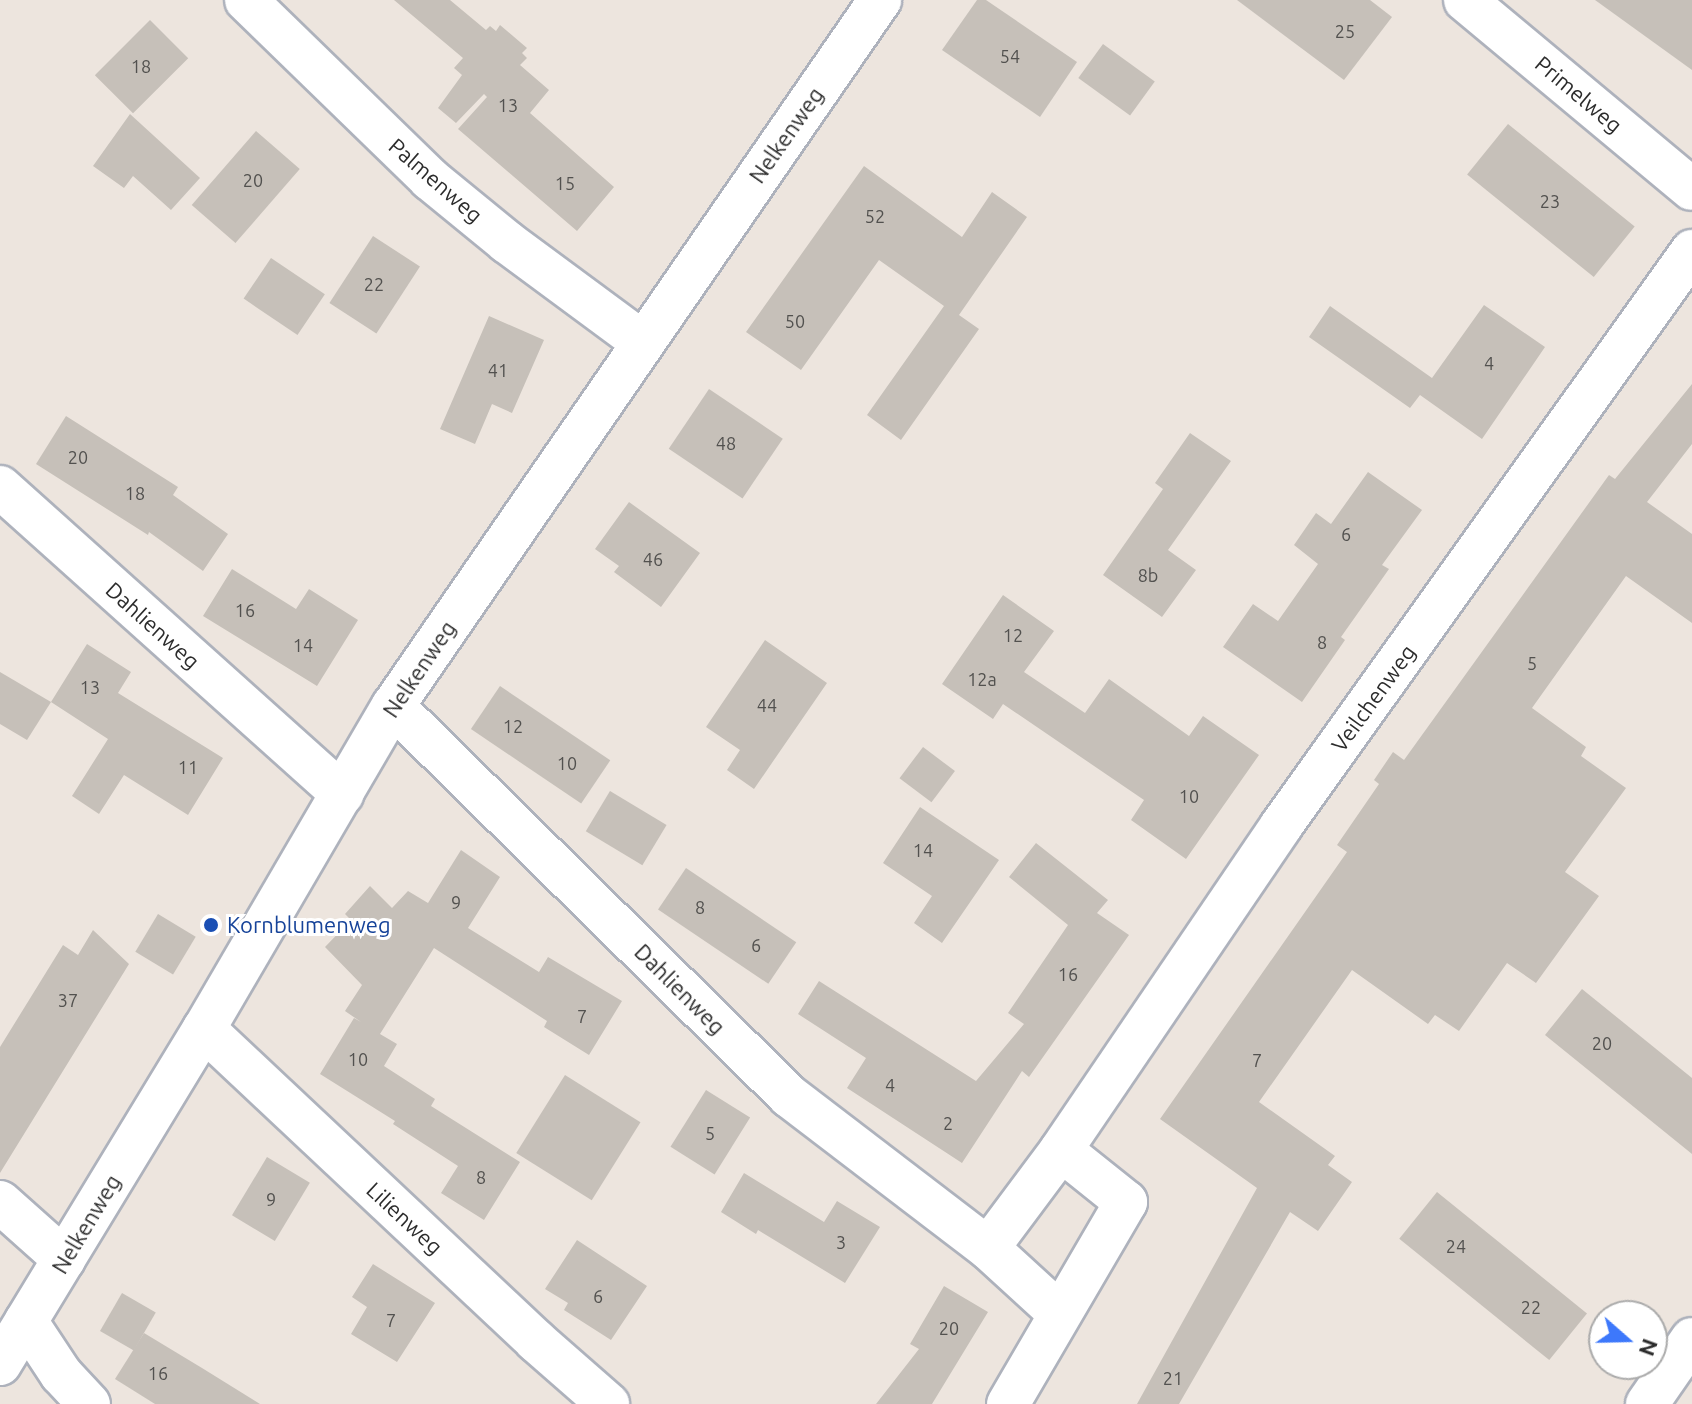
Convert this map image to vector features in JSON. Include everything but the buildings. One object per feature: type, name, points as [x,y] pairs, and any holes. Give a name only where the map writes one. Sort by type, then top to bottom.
[{"type":"street","name":"Palmenweg","points":[[246,0],[430,179],[507,242],[642,342]]},
{"type":"street","name":"Nelkenweg","points":[[0,1364],[204,1029],[393,706],[880,0]]},
{"type":"street","name":"Primelweg","points":[[1465,0],[1692,189]]},
{"type":"street","name":"Veilchenweg","points":[[988,1248],[1061,1150],[1290,813],[1692,251]]},
{"type":"street","name":"Dahlienweg","points":[[0,487],[342,794]]},
{"type":"street","name":"Dahlienweg","points":[[393,706],[789,1096],[988,1248]]},
{"type":"street","name":"Lilienweg","points":[[204,1029],[536,1341],[608,1404]]},
{"type":"street","points":[[1008,1404],[1126,1202],[1061,1150]]},
{"type":"street","points":[[0,1202],[64,1259]]},
{"type":"street","points":[[988,1248],[1059,1313]]},
{"type":"street","points":[[26,1321],[61,1374],[89,1404]]},
{"type":"street","points":[[1647,1404],[1692,1339]]},
{"type":"place","name":"Kornblumenweg","points":[[211,925]]}]
